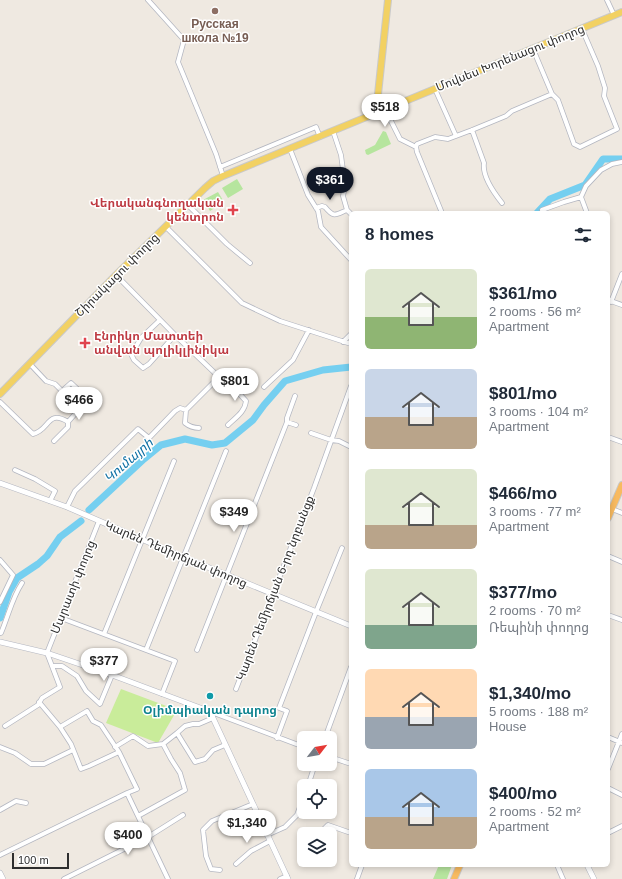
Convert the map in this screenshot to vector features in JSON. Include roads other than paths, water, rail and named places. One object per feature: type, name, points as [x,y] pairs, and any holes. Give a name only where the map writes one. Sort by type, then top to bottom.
[{"type":"highway","points":[[610,514],[622,485]]},
{"type":"highway","points":[[454,879],[459,867]]},
{"type":"main road","points":[[376,113],[388,0]]},
{"type":"main road","name":"Մովսես Խորենացու փողոց","points":[[376,113],[622,12]]},
{"type":"main road","name":"Շիրակացու փողոց","points":[[0,394],[116,275],[209,185],[223,176],[376,113]]},
{"type":"street","points":[[148,0],[184,40],[178,62],[216,154],[223,176]]},
{"type":"street","points":[[607,0],[614,15]]},
{"type":"street","points":[[533,49],[552,94],[558,100],[574,144],[580,148],[617,129],[604,96],[605,88],[598,66],[582,29]]},
{"type":"street","points":[[435,89],[456,136]]},
{"type":"street","points":[[416,147],[417,144],[434,137],[448,139],[472,130],[506,116],[512,110],[552,94]]},
{"type":"street","points":[[385,109],[400,140],[416,147]]},
{"type":"street","points":[[220,167],[316,127],[320,137]]},
{"type":"street","points":[[472,130],[484,163],[483,168],[492,189],[502,203]]},
{"type":"street","points":[[316,208],[322,206],[325,207],[332,215],[349,212],[343,196],[345,185],[341,155],[333,131]]},
{"type":"street","points":[[416,147],[441,211]]},
{"type":"street","points":[[290,149],[308,195],[318,212],[320,227],[349,258]]},
{"type":"street","points":[[586,211],[581,198],[586,186],[601,170],[612,164],[622,162]]},
{"type":"street","points":[[542,210],[581,198]]},
{"type":"street","points":[[188,205],[227,244],[250,263]]},
{"type":"street","points":[[166,227],[242,303],[280,321],[349,344]]},
{"type":"street","points":[[622,274],[610,301],[622,305]]},
{"type":"street","points":[[116,275],[175,335],[219,377],[231,385],[246,401],[244,410],[228,425]]},
{"type":"street","points":[[130,352],[135,348],[141,338],[160,320]]},
{"type":"street","points":[[264,387],[293,360],[309,330]]},
{"type":"street","points":[[119,348],[130,352],[134,360],[143,368],[175,335]]},
{"type":"street","points":[[343,342],[349,336]]},
{"type":"street","points":[[30,364],[46,381],[55,384],[62,391],[71,383],[88,400],[68,422],[68,427],[54,441]]},
{"type":"street","points":[[199,428],[194,428],[185,423],[186,410],[219,377]]},
{"type":"street","name":"Կարեն Դեմիրճյան 6-րդ նրբանցք","points":[[236,689],[314,488],[349,391]]},
{"type":"street","points":[[197,650],[287,422],[295,396]]},
{"type":"street","points":[[0,402],[33,434],[38,433],[53,418],[58,417],[68,422]]},
{"type":"street","points":[[67,507],[75,491],[138,429],[149,438],[175,411],[180,408],[186,410]]},
{"type":"street","points":[[287,422],[296,425]]},
{"type":"street","points":[[311,433],[349,445]]},
{"type":"street","points":[[610,438],[622,442]]},
{"type":"street","points":[[146,650],[226,451]]},
{"type":"street","points":[[104,634],[174,461]]},
{"type":"street","points":[[14,470],[35,479],[55,491],[50,501]]},
{"type":"street","name":"Կարեն Դեմիրճյան փողոց","points":[[0,484],[67,507],[183,557],[349,625]]},
{"type":"street","points":[[612,509],[622,513]]},
{"type":"street","name":"Մարատի փողոց","points":[[47,652],[99,521]]},
{"type":"street","points":[[277,738],[286,711],[280,708],[342,548]]},
{"type":"street","points":[[610,557],[622,562]]},
{"type":"street","points":[[0,560],[13,575],[0,602]]},
{"type":"street","points":[[0,633],[6,622],[17,591],[22,583]]},
{"type":"street","points":[[610,616],[622,620]]},
{"type":"street","points":[[61,618],[176,661],[162,694]]},
{"type":"street","points":[[0,642],[47,652],[112,675],[297,745]]},
{"type":"street","points":[[5,726],[38,705],[42,698],[60,687],[47,652]]},
{"type":"street","points":[[52,666],[62,666],[77,676],[86,691],[100,704],[112,675]]},
{"type":"street","points":[[328,731],[349,672]]},
{"type":"street","points":[[39,702],[60,727],[71,744],[81,769],[118,752]]},
{"type":"street","points":[[0,855],[137,789],[118,752],[101,725],[93,721],[87,711],[60,727]]},
{"type":"street","points":[[211,712],[287,877],[280,879]]},
{"type":"street","points":[[115,747],[133,736],[148,746],[163,744],[185,726],[199,724],[213,718]]},
{"type":"street","points":[[177,733],[195,762],[206,759],[214,750],[225,745]]},
{"type":"street","points":[[610,764],[622,734]]},
{"type":"street","points":[[610,738],[620,742]]},
{"type":"street","points":[[138,816],[185,790],[180,773],[163,744]]},
{"type":"street","points":[[0,747],[15,753],[31,764],[44,764],[73,750]]},
{"type":"street","points":[[337,759],[349,763]]},
{"type":"street","points":[[610,789],[622,795]]},
{"type":"street","points":[[127,793],[168,879]]},
{"type":"street","points":[[0,810],[16,802],[26,803]]},
{"type":"street","points":[[220,870],[211,869],[206,856],[203,830],[212,821],[253,804]]},
{"type":"street","points":[[64,879],[148,837],[183,815]]},
{"type":"street","points":[[267,835],[285,827],[297,815]]},
{"type":"street","points":[[610,832],[622,826]]},
{"type":"street","points":[[337,828],[349,832]]},
{"type":"street","points":[[236,864],[251,851],[270,841]]},
{"type":"street","points":[[361,867],[357,878],[363,879]]},
{"type":"street","points":[[558,867],[563,879]]},
{"type":"street","points":[[588,867],[594,879]]},
{"type":"street","points":[[0,873],[3,879]]},
{"type":"waterway","name":"Կումայրի","points":[[539,211],[550,199],[585,185],[603,159],[622,159]]},
{"type":"waterway","name":"Կումայրի","points":[[89,510],[161,445],[185,439],[212,445],[225,443],[253,420],[285,381],[323,370],[349,367]]},
{"type":"waterway","points":[[0,618],[9,592],[17,578],[47,556],[60,537],[81,521]]},
{"type":"place","name":"Русская школа №19","points":[[215,11]]},
{"type":"place","name":"Վերականգնողական կենտրոն","points":[[233,210]]},
{"type":"place","name":"Էնրիկո Մատտեի անվան պոլիկլինիկա","points":[[85,343]]},
{"type":"place","name":"Օլիմպիական դպրոց","points":[[210,696]]}]
